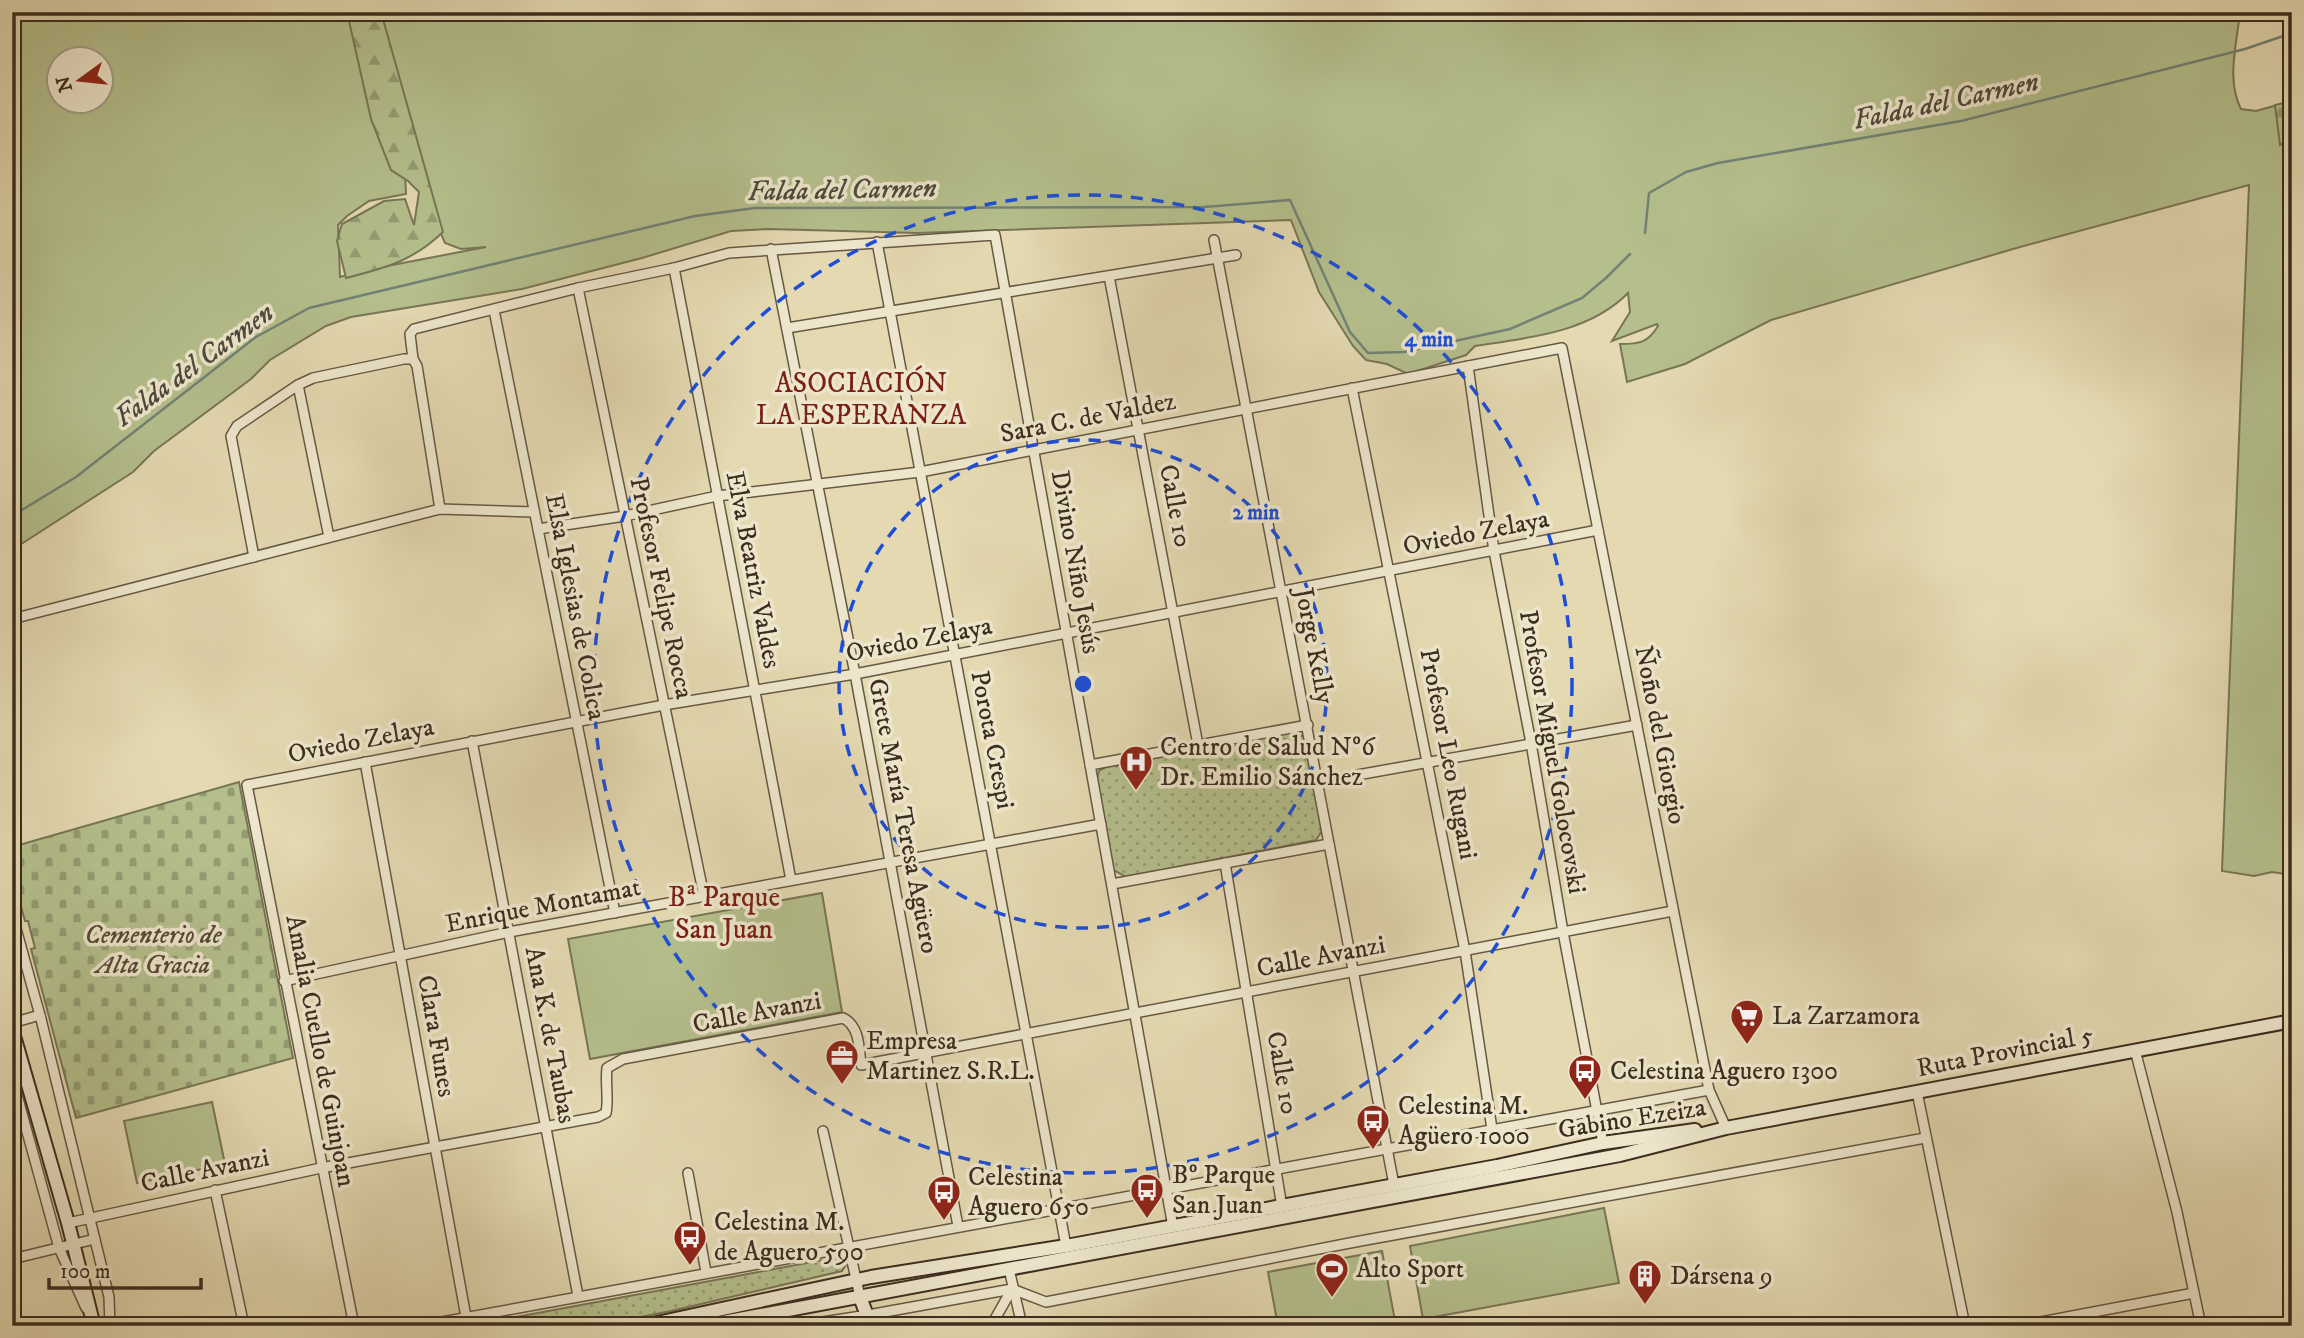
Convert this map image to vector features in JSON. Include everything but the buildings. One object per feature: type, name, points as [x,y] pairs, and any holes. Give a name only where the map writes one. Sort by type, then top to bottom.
[{"type":"main road","name":"Ruta Provincial 5","points":[[1726,1128],[2292,1021]]},
{"type":"main road","points":[[12,1029],[68,1223],[94,1326]]},
{"type":"main road","name":"Gabino Ezeiza","points":[[643,1326],[857,1280],[1282,1207],[1603,1143],[1726,1128]]},
{"type":"main road","name":"Gabino Ezeiza","points":[[702,1326],[733,1323],[1620,1155],[1726,1128]]},
{"type":"main road","points":[[87,1295],[102,1326]]},
{"type":"main road","points":[[860,1297],[869,1321]]},
{"type":"street","name":"Divino Niño Jesús","points":[[877,242],[995,235],[1173,1227]]},
{"type":"street","name":"Jorge Kelly","points":[[1214,240],[1394,1185]]},
{"type":"street","points":[[440,509],[417,366],[413,359],[410,334],[414,329],[729,253],[877,242]]},
{"type":"street","name":"Porota Crespi","points":[[877,242],[1066,1246]]},
{"type":"street","name":"Grete María Teresa Agüero","points":[[771,249],[855,674],[958,1226]]},
{"type":"street","points":[[787,328],[1236,256]]},
{"type":"street","name":"Elva Beatriz Valdes","points":[[674,268],[791,880]]},
{"type":"street","name":"Calle 10","points":[[1109,276],[1198,745]]},
{"type":"street","name":"Profesor Felipe Rocca","points":[[578,288],[704,896]]},
{"type":"street","name":"Elsa Iglesias de Colica","points":[[494,310],[615,913]]},
{"type":"street","name":"Sara C. de Valdez","points":[[538,529],[625,516],[718,496],[920,472],[1562,348]]},
{"type":"street","name":"Ñoño del Giorgio","points":[[1562,348],[1709,1090],[1726,1128]]},
{"type":"street","points":[[254,557],[232,436],[237,426],[313,378],[413,359]]},
{"type":"street","name":"Profesor Miguel Golocovski","points":[[1468,366],[1494,551],[1603,1143]]},
{"type":"street","points":[[298,385],[329,537]]},
{"type":"street","name":"Profesor Leo Rugani","points":[[1352,388],[1391,570],[1465,951],[1492,1129]]},
{"type":"street","points":[[12,619],[440,509],[534,512]]},
{"type":"street","name":"Oviedo Zelaya","points":[[247,785],[664,705],[855,674],[1598,530]]},
{"type":"street","points":[[1318,782],[1637,724]]},
{"type":"street","points":[[1090,765],[1308,726]]},
{"type":"street","name":"Ana K. de Taubas","points":[[472,741],[578,1296]]},
{"type":"street","name":"Clara Funes","points":[[365,762],[466,1317]]},
{"type":"street","name":"Amalia Cuello de Guinjoan","points":[[247,785],[354,1326]]},
{"type":"street","name":"Enrique Montamat","points":[[284,981],[509,932],[1101,824]]},
{"type":"street","points":[[1112,884],[1329,845]]},
{"type":"street","name":"Calle 10","points":[[1225,863],[1282,1207]]},
{"type":"street","name":"Calle Avanzi","points":[[68,1223],[321,1168],[598,1117],[606,1113],[609,1100],[607,1068],[623,1059],[843,1018],[850,1021],[856,1032],[862,1065],[1673,911]]},
{"type":"street","points":[[12,914],[95,1238],[109,1297],[110,1326]]},
{"type":"street","points":[[12,1023],[40,1015]]},
{"type":"street","points":[[2138,1049],[2201,1326]]},
{"type":"street","points":[[12,1077],[59,1248],[94,1326]]},
{"type":"street","points":[[420,1326],[1709,1090]]},
{"type":"street","points":[[1917,1092],[1965,1326]]},
{"type":"street","points":[[822,1131],[860,1297]]},
{"type":"street","points":[[797,1326],[869,1321],[1012,1289],[1046,1302],[1355,1242],[1925,1138]]},
{"type":"street","points":[[688,1173],[706,1272]]},
{"type":"street","points":[[215,1190],[244,1326]]},
{"type":"street","points":[[12,1259],[95,1238]]},
{"type":"street","points":[[1009,1269],[1022,1326]]},
{"type":"street","points":[[991,1326],[1012,1289]]},
{"type":"street","points":[[2020,1326],[2053,1323],[2194,1293]]},
{"type":"green space","points":[[12,12],[354,12],[405,173],[406,194],[369,201],[338,225],[340,277],[486,247],[461,249],[445,243],[435,220],[376,12],[2240,12],[2233,74],[2241,109],[2256,111],[2292,101],[2292,875],[2272,872],[2254,876],[2222,871],[2249,185],[2020,247],[1771,320],[1685,364],[1627,382],[1620,344],[1642,341],[1651,336],[1658,326],[1657,324],[1612,341],[1630,312],[1628,293],[1595,317],[1576,325],[1556,332],[1475,346],[1466,355],[1408,374],[1387,364],[1366,360],[1353,346],[1319,292],[1291,220],[917,233],[769,229],[731,231],[642,258],[522,289],[351,317],[326,326],[270,360],[251,379],[154,451],[133,472],[12,550]]},
{"type":"green space","points":[[347,12],[381,12],[443,232],[409,257],[386,267],[346,278],[337,241],[342,224],[384,201],[405,199],[414,225],[419,192],[391,170],[371,119]]},
{"type":"green space","points":[[2292,101],[2292,139],[2280,145],[2275,105]]},
{"type":"green space","points":[[1294,732],[1306,738],[1323,829],[1316,840],[1126,877],[1112,869],[1097,779],[1099,771],[1106,767]]},
{"type":"green space","name":"Cementerio de Alta Gracia","points":[[239,782],[293,1058],[76,1118],[31,949],[35,948],[28,921],[25,921],[12,873],[12,847]]},
{"type":"green space","points":[[822,893],[842,1012],[590,1059],[568,939]]},
{"type":"green space","points":[[212,1102],[225,1164],[137,1183],[124,1121]]},
{"type":"green space","points":[[1604,1208],[1619,1283],[1423,1319],[1410,1246]]},
{"type":"green space","name":"Alto Sport","points":[[1382,1251],[1396,1326],[1278,1326],[1268,1272]]},
{"type":"green space","points":[[839,1257],[846,1265],[842,1271],[595,1326],[468,1326]]},
{"type":"waterway","name":"Falda del Carmen","points":[[1645,233],[1649,193],[1686,172],[1718,163],[1961,121],[2245,49],[2292,33]]},
{"type":"waterway","name":"Falda del Carmen","points":[[12,516],[76,477],[256,337],[309,308],[695,216],[755,208],[1204,207],[1290,200],[1350,332],[1368,353],[1404,352],[1510,329],[1582,298],[1630,254]]},
{"type":"place","name":"Centro de Salud Nº6 Dr. Emilio Sánchez","points":[[1136,792]]},
{"type":"place","name":"La Zarzamora","points":[[1747,1046]]},
{"type":"place","name":"Empresa Martinez S.R.L.","points":[[842,1086]]},
{"type":"place","name":"Celestina Aguero 1300","points":[[1585,1101]]},
{"type":"place","name":"Celestina M. Agüero 1000","points":[[1373,1151]]},
{"type":"place","name":"Bº Parque San Juan","points":[[1147,1220]]},
{"type":"place","name":"Celestina Aguero 650","points":[[944,1222]]},
{"type":"place","name":"Celestina M. de Aguero 590","points":[[690,1267]]},
{"type":"place","name":"Alto Sport","points":[[1332,1299]]},
{"type":"place","name":"Dársena 9","points":[[1645,1306]]},
{"type":"district","name":"ASOCIACIÓN LA ESPERANZA","points":[[861,399]]},
{"type":"district","name":"Bª Parque San Juan","points":[[724,913]]}]
